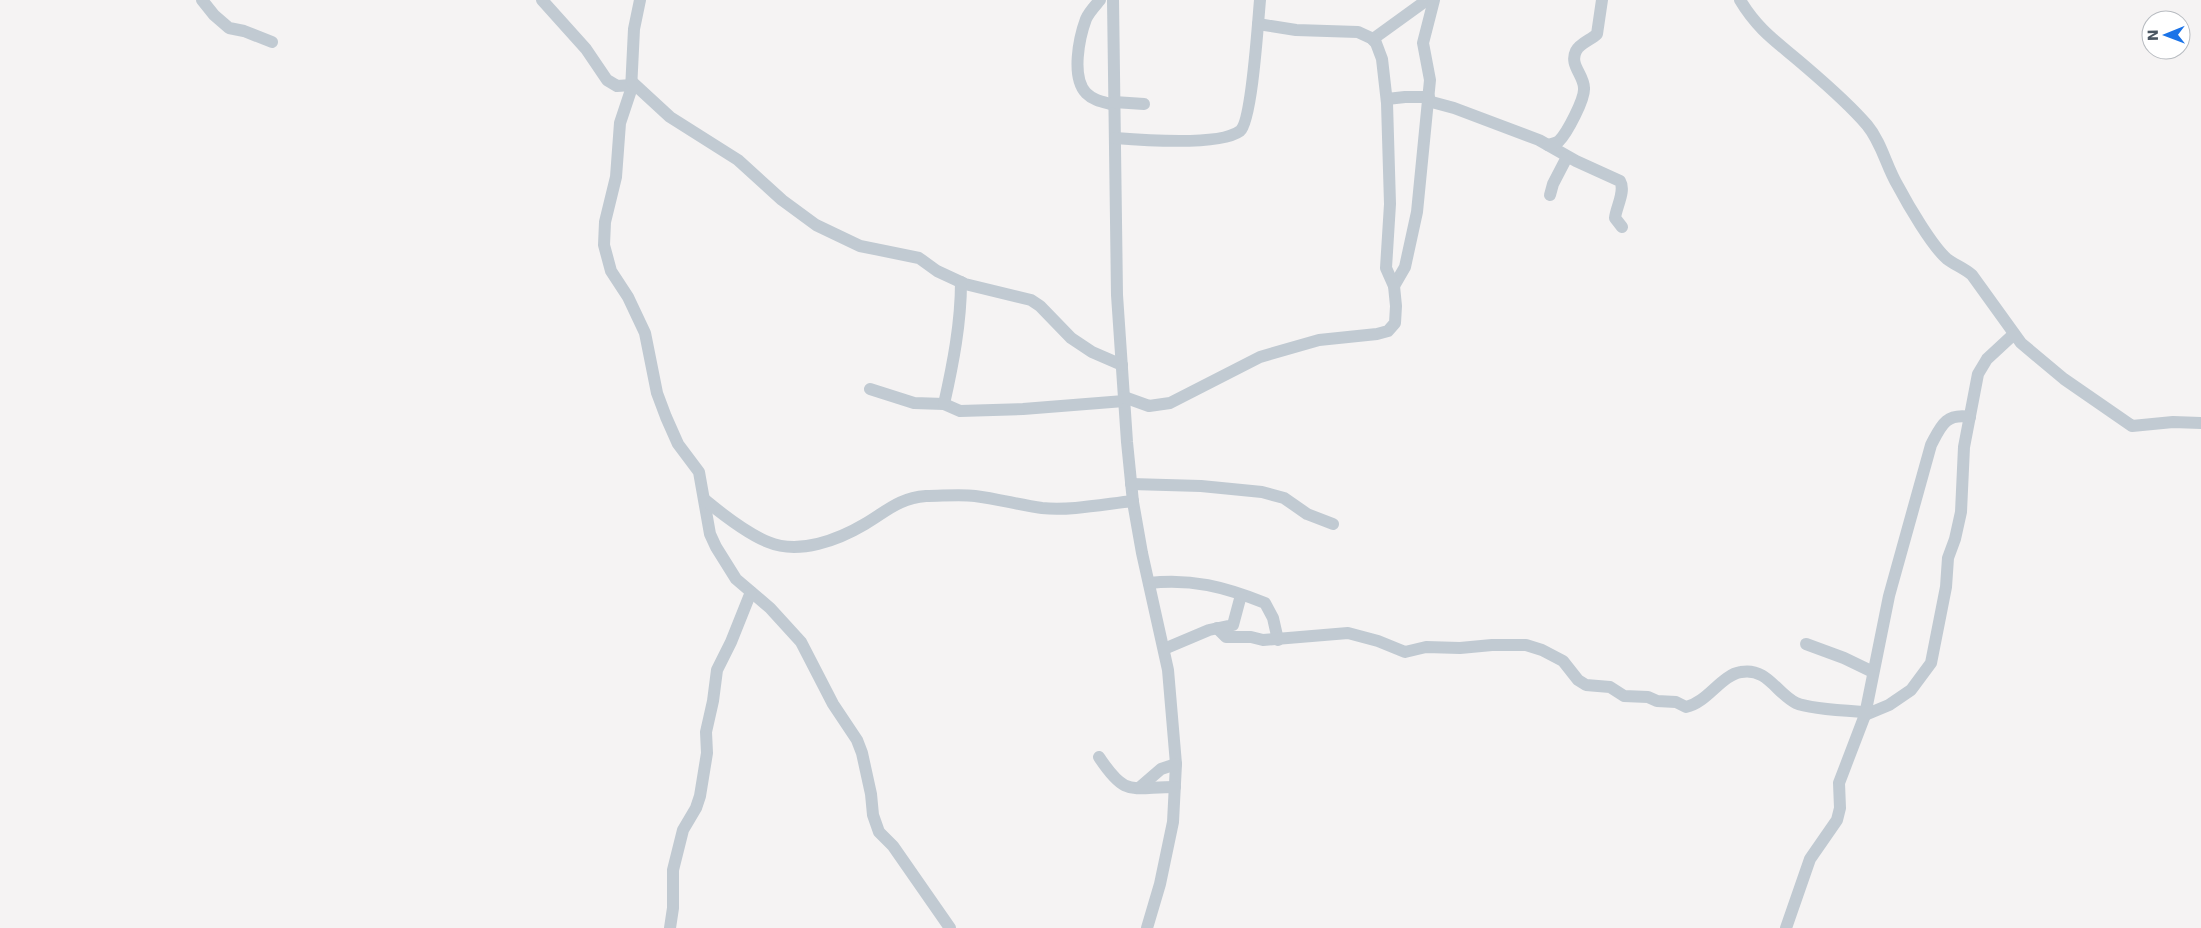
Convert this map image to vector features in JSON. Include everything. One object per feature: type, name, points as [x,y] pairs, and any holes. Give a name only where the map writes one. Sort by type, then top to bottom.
[{"type":"street","points":[[202,0],[214,15],[229,28],[244,31],[272,42]]},
{"type":"street","points":[[542,0],[586,49],[608,80],[617,86],[632,84],[670,118],[738,160],[808,220],[860,246],[920,258],[937,271],[961,282],[1037,303],[1071,338],[1092,352],[1122,365]]},
{"type":"street","points":[[640,0],[634,29],[632,84],[620,123],[616,178],[605,222],[604,245],[611,271],[628,297],[645,333],[660,404],[678,444],[699,472],[710,534],[716,547],[736,579],[786,624],[806,651],[833,704],[857,740],[871,794],[873,815],[879,832],[893,846],[950,928]]},
{"type":"street","points":[[1100,0],[1086,20],[1078,56],[1078,78],[1086,93],[1094,99],[1114,104],[1144,104]]},
{"type":"street","points":[[1113,0],[1117,295],[1124,399],[1133,501],[1164,649],[1172,698],[1176,764],[1174,822],[1147,928]]},
{"type":"street","points":[[1115,138],[1210,140],[1239,131],[1244,126],[1248,107],[1260,0]]},
{"type":"street","points":[[1372,39],[1427,0]]},
{"type":"street","points":[[1394,286],[1405,267],[1417,212],[1430,80],[1423,43],[1434,0]]},
{"type":"street","points":[[1548,146],[1558,142],[1566,132],[1584,94],[1583,81],[1576,69],[1574,58],[1580,46],[1597,34],[1602,0]]},
{"type":"street","points":[[1740,0],[1762,32],[1811,71],[1877,138],[1896,184],[1939,250],[1946,258],[1972,275],[2014,334],[2027,348],[2064,379],[2132,426],[2173,422],[2201,423]]},
{"type":"street","points":[[870,389],[918,404],[944,404],[960,411],[1001,411],[1124,399],[1149,406],[1161,406],[1180,400],[1260,357],[1319,340],[1388,331],[1396,318],[1394,286],[1386,268],[1390,204],[1387,99],[1382,59],[1372,39],[1358,32],[1296,30],[1258,24]]},
{"type":"street","points":[[1387,99],[1405,96],[1428,99],[1454,108],[1539,140],[1568,157],[1615,178],[1622,183],[1615,218],[1622,227]]},
{"type":"street","points":[[1550,195],[1553,184],[1568,157]]},
{"type":"street","points":[[944,404],[955,347],[961,282]]},
{"type":"street","points":[[1218,628],[1226,636],[1278,640],[1312,635],[1348,633],[1378,641],[1405,652],[1426,647],[1460,648],[1492,644],[1526,645],[1542,650],[1563,661],[1578,680],[1586,685],[1610,687],[1624,696],[1676,702],[1686,707],[1703,700],[1720,683],[1737,673],[1744,672],[1768,678],[1796,703],[1865,713],[1889,705],[1911,690],[1930,663],[1946,586],[1948,558],[1956,539],[1961,512],[1964,447],[1979,370],[1987,359],[2014,334]]},
{"type":"street","points":[[1786,928],[1810,859],[1837,820],[1840,808],[1839,783],[1865,713],[1889,596],[1930,445],[1941,426],[1948,419],[1959,416],[1970,417]]},
{"type":"street","points":[[1132,484],[1201,486],[1262,492],[1284,498],[1307,514],[1333,524]]},
{"type":"street","points":[[705,500],[722,514],[756,536],[768,542],[789,546],[818,544],[836,538],[866,524],[899,501],[913,498],[973,496],[1052,508],[1133,501]]},
{"type":"street","points":[[1149,583],[1186,580],[1200,582],[1265,602],[1269,608],[1278,640]]},
{"type":"street","points":[[670,928],[673,908],[673,870],[683,830],[696,808],[700,796],[707,752],[706,732],[717,670],[731,642],[751,592]]},
{"type":"street","points":[[1164,649],[1218,628],[1226,628],[1233,625],[1241,595]]},
{"type":"street","points":[[1806,644],[1844,658],[1873,672]]},
{"type":"street","points":[[1099,757],[1119,783],[1129,788],[1175,787]]},
{"type":"street","points":[[1139,788],[1161,769],[1176,764]]}]
